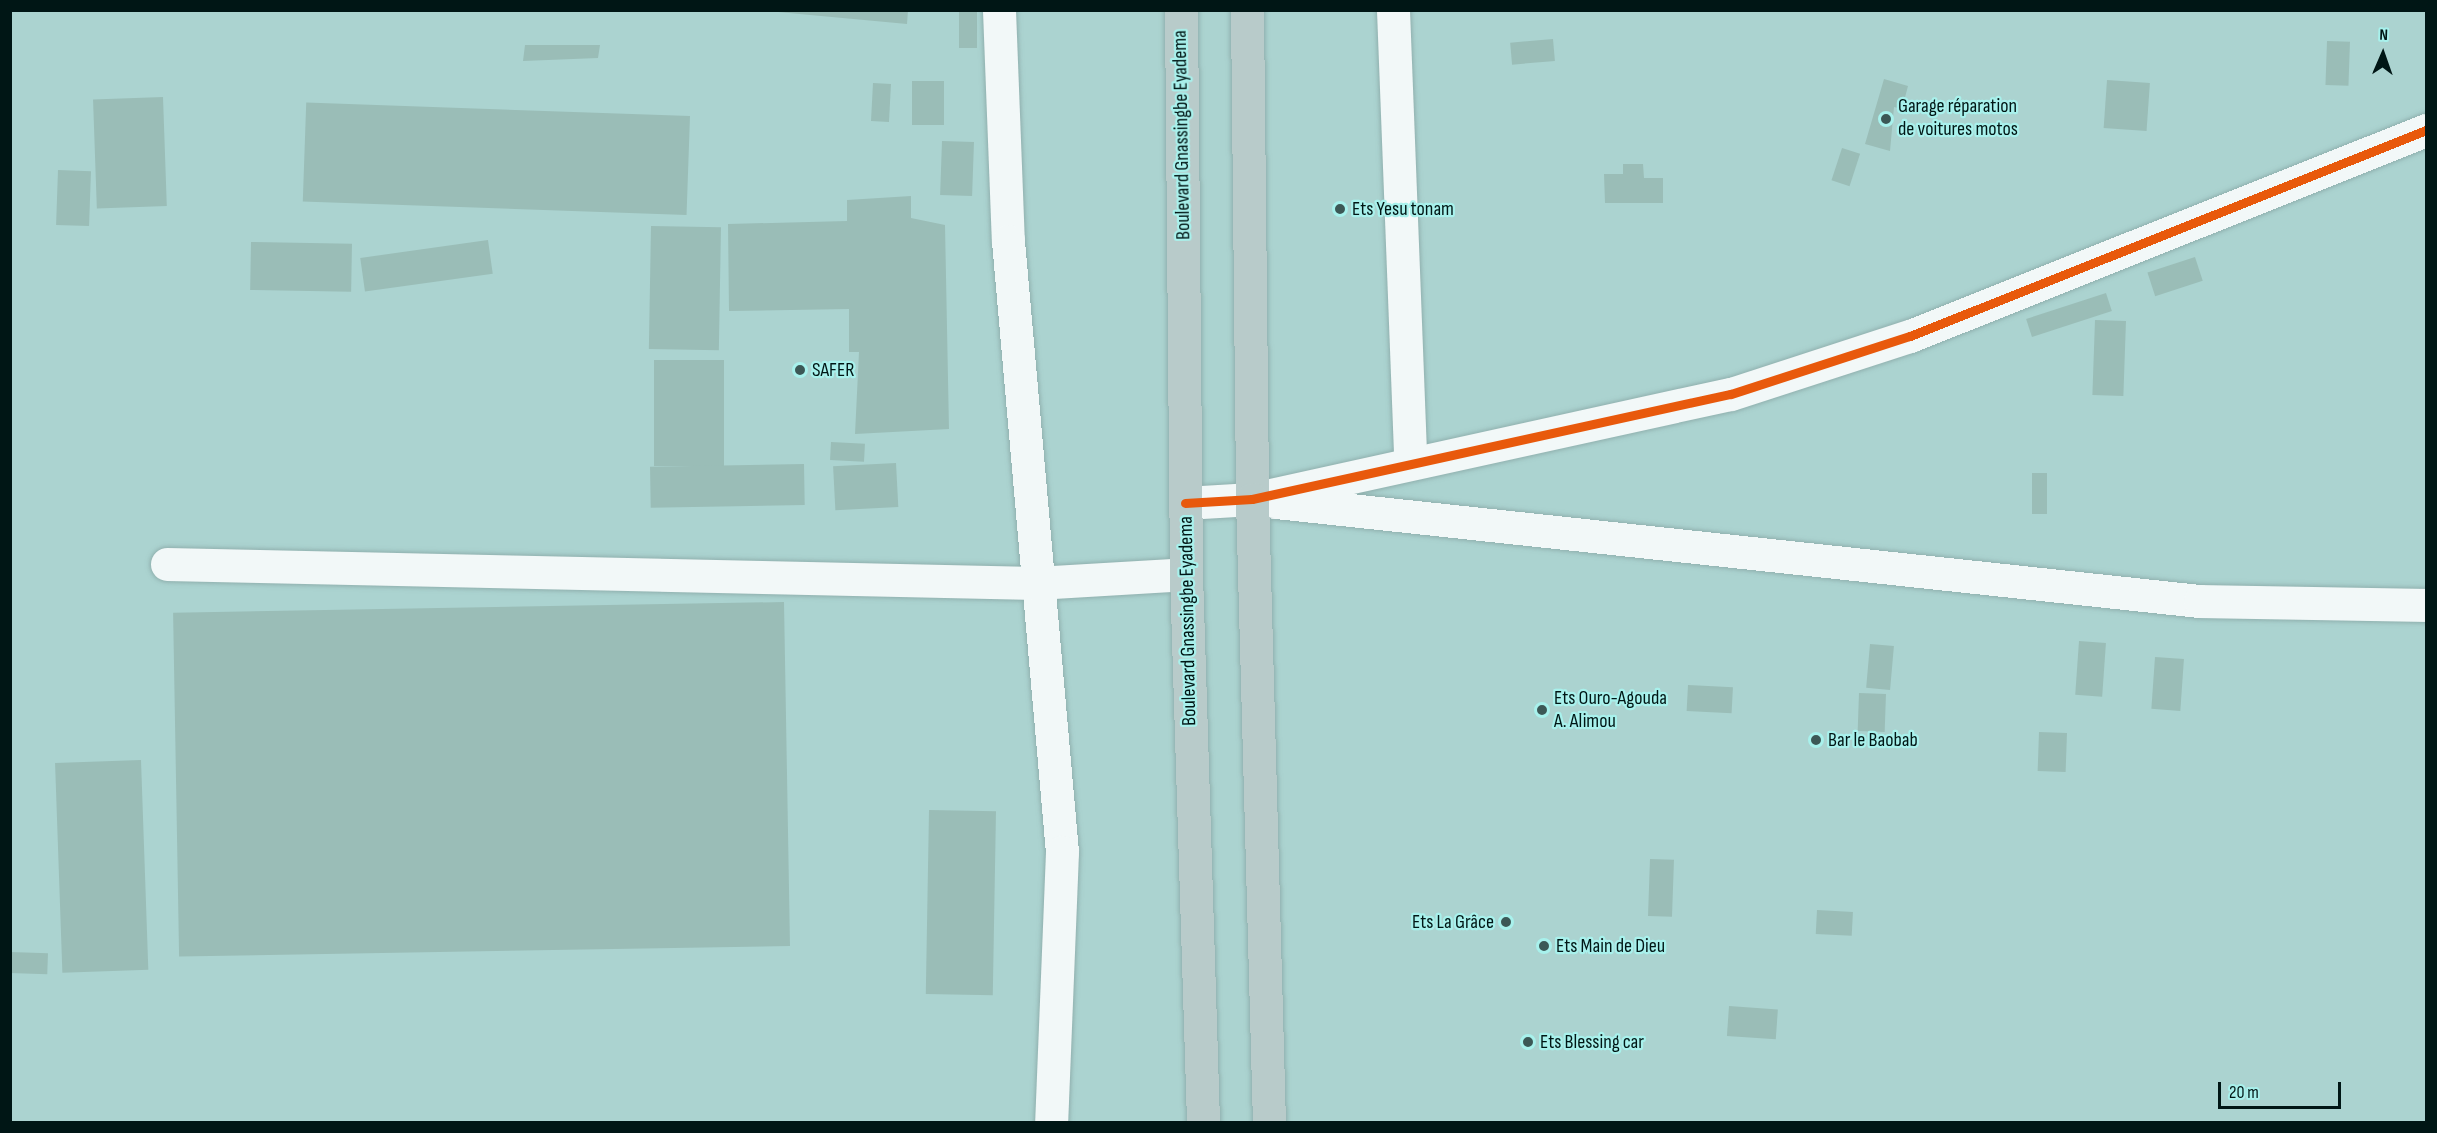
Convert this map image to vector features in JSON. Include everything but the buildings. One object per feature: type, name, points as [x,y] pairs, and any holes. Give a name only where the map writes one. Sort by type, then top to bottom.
[{"type":"highway","name":"Boulevard Gnassingbe Eyadema","points":[[1181,10],[1186,574],[1203,1122]]},
{"type":"highway","points":[[1247,10],[1252,499],[1269,1122]]},
{"type":"street","points":[[999,10],[1008,241],[1036,583],[1062,852],[1052,1122]]},
{"type":"street","points":[[1393,10],[1410,462]]},
{"type":"street","points":[[1252,499],[1410,462],[1731,394],[1887,344],[2427,130]]},
{"type":"street","points":[[1185,503],[1252,499],[2200,601],[2427,605]]},
{"type":"street","points":[[167,564],[1036,583],[1186,574]]},
{"type":"cycle path","points":[[1185,503],[1252,499],[1731,394],[1910,336],[2426,130]]},
{"type":"place","name":"Garage réparation de voitures motos","points":[[1886,119]]},
{"type":"place","name":"Ets Yesu tonam","points":[[1340,209]]},
{"type":"place","name":"SAFER","points":[[800,370]]},
{"type":"place","name":"Ets Ouro-Agouda A. Alimou","points":[[1542,710]]},
{"type":"place","name":"Bar le Baobab","points":[[1816,740]]},
{"type":"place","name":"Ets La Grâce","points":[[1506,922]]},
{"type":"place","name":"Ets Main de Dieu","points":[[1544,946]]},
{"type":"place","name":"Ets Blessing car","points":[[1528,1042]]}]
